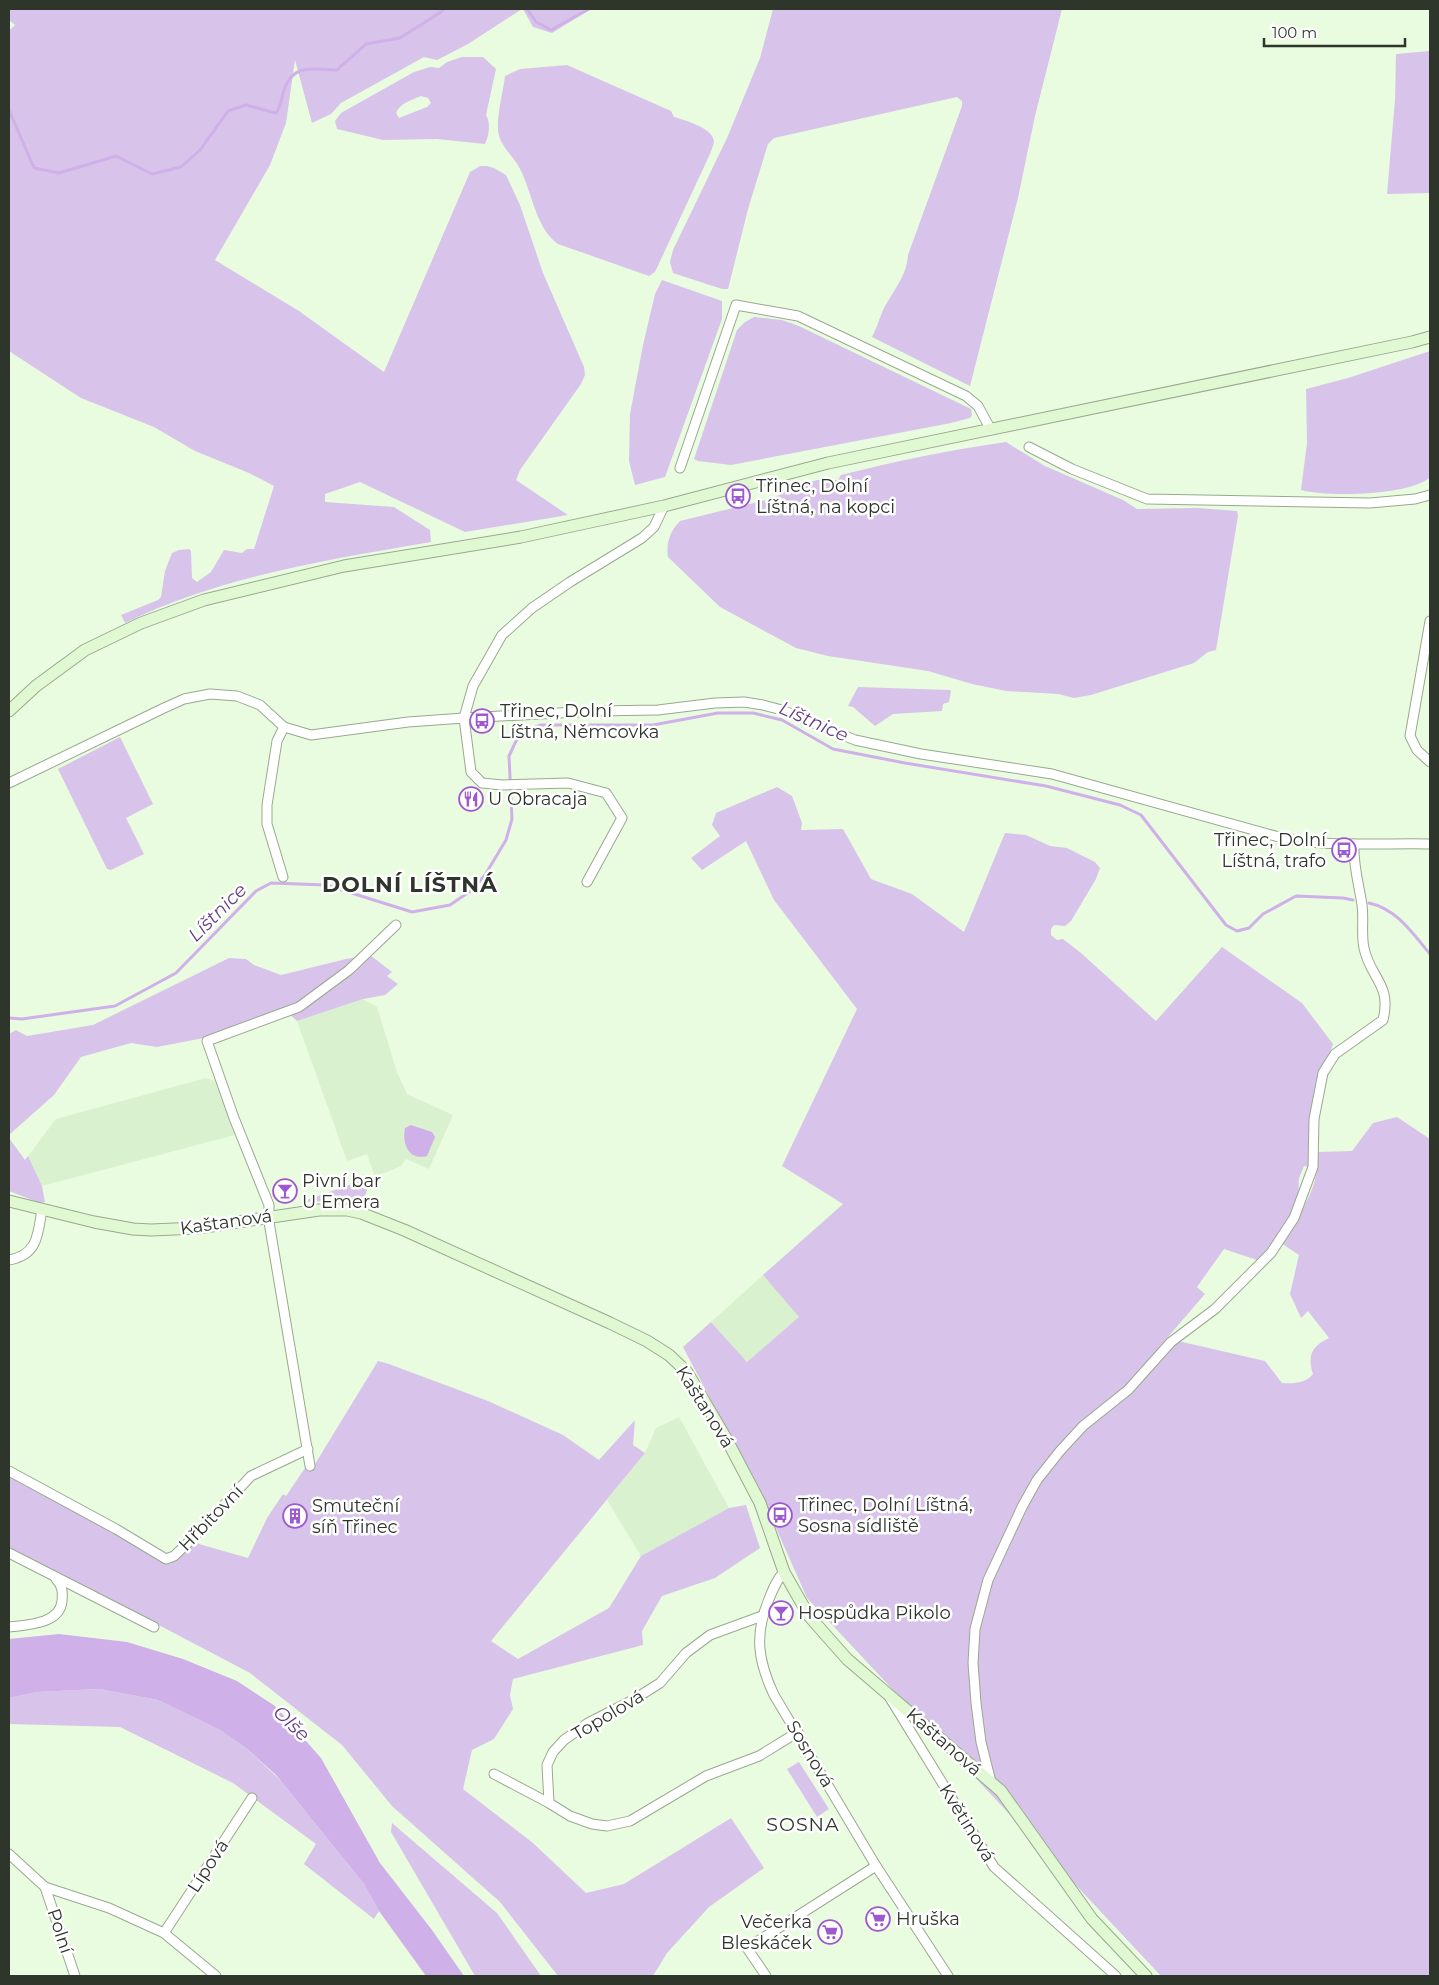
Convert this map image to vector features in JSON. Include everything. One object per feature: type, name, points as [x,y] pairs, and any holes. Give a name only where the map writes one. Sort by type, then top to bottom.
[{"type":"street","points":[[680,468],[736,305],[798,316],[966,396],[978,406],[991,430]]},
{"type":"street","points":[[9,711],[36,686],[85,650],[141,623],[204,600],[344,566],[522,537],[664,506],[828,463],[1430,337]]},
{"type":"street","points":[[1029,447],[1072,469],[1147,499],[1370,503],[1416,499],[1430,495]]},
{"type":"street","points":[[588,882],[622,818],[606,792],[568,783],[502,785],[482,783],[472,772],[464,718],[474,686],[502,636],[540,603],[570,582],[642,538],[654,527],[664,506]]},
{"type":"street","points":[[1430,621],[1410,726],[1410,736],[1417,750],[1430,762]]},
{"type":"street","points":[[9,783],[184,699],[210,694],[237,696],[260,706],[284,727],[311,735],[408,722],[571,712],[658,710],[715,703],[744,702],[782,710],[854,740],[887,748],[1052,774],[1286,839],[1354,844],[1430,844]]},
{"type":"street","points":[[283,877],[267,824],[267,805],[277,741],[284,727]]},
{"type":"street","points":[[991,1782],[981,1742],[976,1703],[973,1663],[975,1629],[988,1580],[1022,1506],[1037,1480],[1083,1426],[1128,1390],[1171,1342],[1215,1309],[1271,1253],[1294,1218],[1313,1167],[1314,1119],[1323,1073],[1335,1054],[1383,1020],[1387,1006],[1382,987],[1364,948],[1362,904],[1354,861],[1354,844]]},
{"type":"street","points":[[310,1466],[269,1216],[269,1205],[234,1118],[207,1041],[299,1006],[349,970],[396,925]]},
{"type":"street","name":"Kaštanová","points":[[9,1201],[103,1224],[151,1230],[198,1228],[269,1216],[335,1209],[361,1213],[404,1230],[602,1320],[647,1341],[669,1354],[687,1372],[727,1440],[760,1503],[784,1572],[809,1616],[847,1659],[1000,1790],[1092,1919],[1146,1976]]},
{"type":"street","points":[[9,1260],[20,1258],[29,1252],[37,1235],[42,1209]]},
{"type":"street","name":"Hřbitovní","points":[[9,1471],[116,1529],[166,1559],[174,1556],[194,1537],[252,1476],[308,1449]]},
{"type":"street","points":[[9,1553],[154,1628]]},
{"type":"street","name":"Sosnová","points":[[784,1572],[772,1592],[762,1616],[760,1652],[764,1674],[774,1695],[798,1732],[876,1866],[948,1976]]},
{"type":"street","points":[[9,1627],[36,1624],[56,1614],[62,1605],[61,1584],[54,1577]]},
{"type":"street","name":"Topolová","points":[[549,1803],[547,1765],[553,1752],[564,1740],[588,1723],[633,1700],[660,1683],[686,1653],[710,1635],[762,1616]]},
{"type":"street","name":"Květinová","points":[[886,1692],[994,1867],[1116,1976]]},
{"type":"street","points":[[494,1774],[570,1816],[592,1824],[607,1826],[630,1821],[706,1776],[759,1756],[798,1732]]},
{"type":"street","name":"Lípová","points":[[164,1933],[252,1798]]},
{"type":"street","points":[[9,1854],[45,1887],[109,1908],[164,1933],[216,1976]]},
{"type":"street","points":[[766,1976],[747,1948],[876,1866]]},
{"type":"street","name":"Polní","points":[[45,1887],[75,1976]]},
{"type":"shaded area","points":[[9,9],[522,9],[468,44],[437,60],[424,57],[341,103],[331,114],[312,123],[295,60],[286,123],[270,165],[215,260],[299,311],[384,372],[470,172],[480,166],[487,166],[506,175],[520,205],[543,273],[584,367],[585,375],[581,384],[520,470],[516,480],[568,515],[465,532],[360,482],[325,494],[325,502],[394,507],[430,530],[431,542],[314,563],[237,581],[161,607],[125,623],[121,615],[158,600],[161,597],[165,571],[172,553],[179,550],[189,549],[191,551],[192,578],[197,582],[211,572],[224,550],[242,553],[247,549],[254,549],[274,486],[249,473],[195,451],[154,427],[81,398],[9,351],[9,29],[15,25],[9,20]]},
{"type":"shaded area","points":[[523,9],[591,9],[552,33],[533,27]]},
{"type":"shaded area","points":[[773,9],[1062,9],[1035,116],[1018,198],[970,386],[872,337],[883,309],[906,268],[908,255],[962,106],[962,101],[957,97],[774,138],[768,144],[748,209],[728,289],[722,289],[673,273],[670,262],[673,250],[727,138],[760,58]]},
{"type":"shaded area","points":[[1430,51],[1430,193],[1387,194],[1395,100],[1396,54]]},
{"type":"shaded area","points":[[462,57],[483,57],[496,69],[486,115],[489,122],[489,130],[485,144],[437,139],[383,140],[337,129],[335,121],[341,113],[414,72],[430,67],[439,68],[447,62]],"holes":[[[421,96],[428,98],[431,103],[427,107],[399,118],[396,113],[403,104],[410,100]]]},
{"type":"shaded area","points":[[567,65],[671,111],[674,117],[698,125],[713,137],[714,142],[710,154],[655,272],[649,276],[558,244],[550,237],[535,210],[520,169],[499,136],[499,109],[505,76],[520,69]]},
{"type":"shaded area","points":[[662,280],[722,301],[722,319],[665,477],[635,485],[629,461],[630,414],[655,294]]},
{"type":"shaded area","points":[[754,317],[782,320],[799,326],[971,409],[972,415],[970,418],[951,423],[731,465],[698,461],[694,459],[737,330]]},
{"type":"shaded area","points":[[1430,351],[1430,477],[1405,488],[1368,493],[1329,494],[1301,490],[1307,443],[1306,389],[1348,378]]},
{"type":"shaded area","points":[[1006,442],[1045,466],[1123,500],[1137,509],[1197,508],[1237,511],[1238,516],[1216,650],[1208,652],[1194,663],[1091,695],[1074,698],[1058,694],[1006,691],[972,684],[928,671],[828,656],[796,648],[720,607],[668,557],[669,538],[680,521],[774,498],[791,488],[817,480],[838,480],[841,475],[882,465]]},
{"type":"shaded area","points":[[858,687],[951,691],[949,702],[943,704],[942,711],[893,714],[875,726],[853,707],[848,706]]},
{"type":"shaded area","points":[[120,737],[153,804],[126,818],[144,854],[111,870],[107,869],[58,769]]},
{"type":"shaded area","points":[[777,787],[792,796],[802,823],[801,830],[843,829],[871,879],[912,894],[964,932],[1005,833],[1026,835],[1050,846],[1067,848],[1095,862],[1100,868],[1096,879],[1071,921],[1065,926],[1054,925],[1051,929],[1051,935],[1057,940],[1063,939],[1081,953],[1156,1021],[1222,947],[1302,1003],[1333,1044],[1318,1086],[1310,1167],[1304,1166],[1299,1178],[1298,1201],[1276,1240],[1257,1260],[1224,1249],[1197,1287],[1205,1294],[1161,1345],[1149,1364],[1151,1372],[1178,1341],[1265,1361],[1282,1383],[1299,1382],[1310,1377],[1313,1374],[1311,1367],[1312,1352],[1318,1344],[1329,1338],[1308,1311],[1301,1318],[1290,1294],[1299,1255],[1281,1243],[1302,1211],[1312,1189],[1318,1165],[1318,1152],[1352,1151],[1373,1123],[1397,1117],[1430,1139],[1430,1976],[1161,1976],[807,1598],[764,1501],[683,1347],[711,1322],[747,1362],[799,1317],[763,1275],[843,1204],[782,1166],[857,1009],[774,900],[746,841],[702,870],[691,858],[720,836],[712,825],[716,813]]},
{"type":"shaded area","points":[[370,955],[392,972],[387,976],[398,984],[385,995],[363,999],[297,1021],[285,1010],[204,1038],[157,1047],[131,1043],[81,1057],[54,1095],[9,1135],[9,1034],[16,1030],[27,1036],[93,1025],[229,958],[246,959],[254,965],[281,975]]},
{"type":"shaded area","points":[[363,999],[377,1007],[397,1072],[407,1094],[453,1115],[429,1169],[406,1159],[401,1166],[375,1177],[367,1154],[347,1161],[297,1021]]},
{"type":"shaded area","points":[[206,1078],[216,1081],[235,1135],[42,1186],[28,1156],[56,1119]]},
{"type":"shaded area","points":[[411,1125],[432,1132],[435,1137],[427,1156],[415,1156],[408,1150],[404,1134],[405,1128]]},
{"type":"shaded area","points":[[9,1138],[25,1160],[28,1156],[42,1186],[45,1202],[40,1203],[9,1191]]},
{"type":"shaded area","points":[[372,1177],[362,1204],[349,1200],[301,1202]]},
{"type":"shaded area","points":[[763,1275],[800,1317],[747,1362],[711,1322]]},
{"type":"shaded area","points":[[378,1361],[488,1401],[563,1435],[599,1460],[635,1420],[633,1445],[645,1453],[491,1641],[518,1659],[609,1608],[641,1556],[729,1508],[746,1505],[760,1548],[715,1578],[662,1596],[642,1631],[643,1645],[513,1679],[510,1695],[513,1709],[494,1739],[472,1750],[463,1789],[533,1843],[586,1893],[624,1884],[731,1818],[764,1868],[709,1907],[667,1953],[653,1976],[558,1976],[500,1902],[392,1806],[342,1745],[250,1673],[9,1550],[9,1472],[170,1564],[192,1540],[199,1544],[248,1558],[267,1518],[283,1494],[286,1496],[305,1468],[315,1464]]},
{"type":"shaded area","points":[[679,1417],[729,1508],[641,1556],[607,1500],[645,1453],[656,1428]]},
{"type":"shaded area","points":[[59,1634],[127,1642],[183,1659],[237,1681],[275,1706],[321,1758],[380,1863],[432,1930],[464,1976],[426,1976],[379,1911],[364,1884],[276,1775],[246,1748],[220,1730],[158,1700],[99,1689],[37,1692],[9,1698],[9,1639]]},
{"type":"shaded area","points":[[99,1689],[158,1700],[220,1730],[246,1748],[280,1780],[364,1884],[379,1911],[374,1919],[304,1864],[316,1844],[233,1783],[120,1727],[9,1724],[9,1698],[37,1692]]},
{"type":"shaded area","points":[[799,1762],[829,1809],[817,1817],[787,1769]]},
{"type":"shaded area","points":[[392,1823],[497,1913],[541,1976],[475,1976],[391,1832]]},
{"type":"waterway","points":[[9,110],[34,168],[59,173],[116,156],[152,174],[181,167],[200,150],[228,111],[246,105],[276,113],[288,81],[293,75],[312,69],[337,70],[366,44],[400,38],[444,9]]},
{"type":"waterway","points":[[527,9],[536,22],[551,30],[589,9]]},
{"type":"waterway","name":"Líštnice","points":[[9,1018],[22,1019],[115,1006],[176,973],[256,891],[271,883],[326,885],[412,912],[450,905],[472,890],[485,875],[506,840],[512,819],[509,756],[516,741],[527,730],[541,725],[653,725],[718,713],[753,713],[782,720],[833,749],[1046,786],[1120,805],[1141,815],[1226,925],[1237,931],[1249,928],[1263,914],[1296,896],[1353,900]]},
{"type":"waterway","name":"Líštnice","points":[[1369,903],[1379,906],[1396,916],[1430,954]]},
{"type":"place","name":"Třinec, Dolní Líštná, na kopci","points":[[738,496]]},
{"type":"place","name":"Třinec, Dolní Líštná, Němcovka","points":[[482,721]]},
{"type":"place","name":"U Obracaja","points":[[471,799]]},
{"type":"place","name":"Třinec, Dolní Líštná, trafo","points":[[1344,850]]},
{"type":"place","name":"Pivní bar U Emera","points":[[285,1191]]},
{"type":"place","name":"Třinec, Dolní Líštná, Sosna sídliště","points":[[780,1515]]},
{"type":"place","name":"Smuteční síň Třinec","points":[[295,1516]]},
{"type":"place","name":"Hospůdka Pikolo","points":[[781,1613]]},
{"type":"place","name":"Hruška","points":[[878,1919]]},
{"type":"place","name":"Večerka Bleskáček","points":[[830,1932]]},
{"type":"district","name":"DOLNÍ LÍŠTNÁ","points":[[410,884]]},
{"type":"district","name":"SOSNA","points":[[803,1824]]},
{"type":"water label","name":"Olše","points":[[292,1723]]}]
